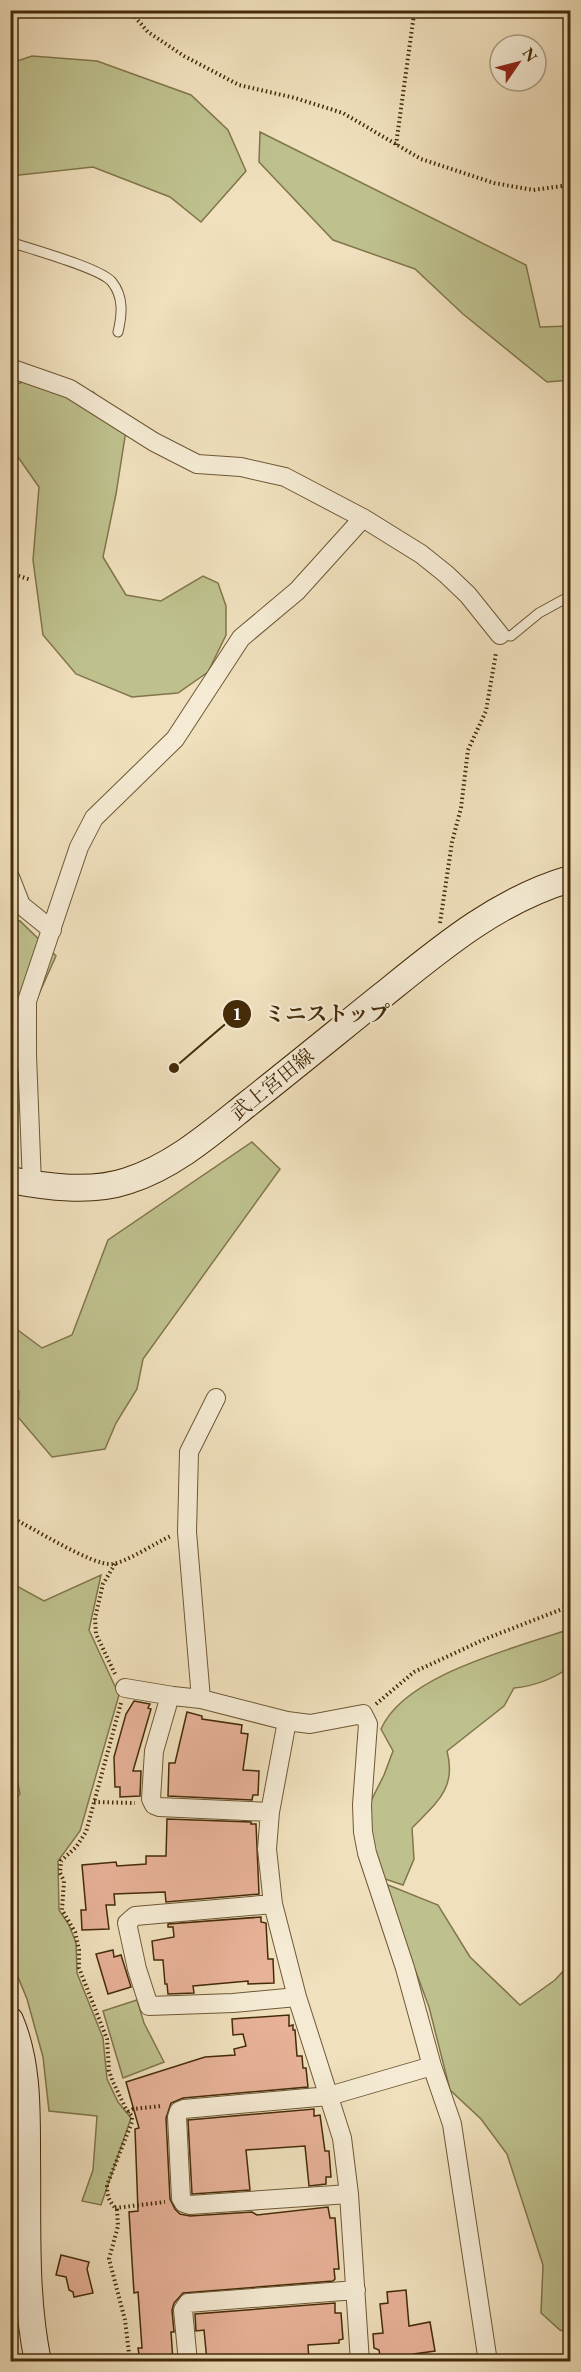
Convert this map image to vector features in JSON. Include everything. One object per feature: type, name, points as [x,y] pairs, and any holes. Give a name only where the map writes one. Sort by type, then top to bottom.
[{"type":"main road","name":"武上宮田線","points":[[21,1182],[86,1187],[106,1185],[125,1182],[162,1167],[227,1120],[438,950],[519,898],[570,879]]},
{"type":"main road","points":[[10,2020],[19,2040],[27,2097],[28,2278],[38,2361]]},
{"type":"street","points":[[10,368],[70,388],[154,442],[197,464],[241,468],[285,477],[363,518],[422,554],[446,574],[468,595],[500,635]]},
{"type":"street","points":[[21,1182],[19,1059],[27,1000],[80,847],[94,818],[175,739],[241,638],[297,591],[363,518]]},
{"type":"street","points":[[10,877],[16,908],[52,930]]},
{"type":"street","points":[[201,1699],[188,1527],[189,1452],[216,1398]]},
{"type":"street","points":[[125,1688],[201,1699],[287,1721],[310,1724],[363,1714],[368,1724],[362,1805],[363,1832],[405,1968],[432,2066],[452,2124],[488,2361]]},
{"type":"street","points":[[173,1696],[169,1699],[154,1751],[151,1798],[153,1803],[159,1807],[270,1812]]},
{"type":"street","points":[[287,1721],[270,1812],[267,1849],[273,1904],[297,1997],[342,2138],[349,2194],[360,2361]]},
{"type":"street","points":[[273,1904],[135,1916],[127,1923],[136,1969],[145,2001],[149,2006],[233,2003],[297,1997]]},
{"type":"street","points":[[349,2194],[190,2205],[184,2203],[177,2117],[179,2111],[329,2096],[432,2066]]},
{"type":"street","points":[[188,2361],[183,2310],[188,2303],[356,2290]]},
{"type":"lane","points":[[10,242],[80,265],[111,281],[119,296],[122,313],[118,332]]},
{"type":"lane","points":[[500,635],[511,636],[539,613],[570,596]]},
{"type":"path","points":[[129,10],[148,32],[184,56],[239,85],[296,98],[343,113],[422,159],[494,183],[533,190],[570,185]]},
{"type":"path","points":[[396,145],[414,14],[417,10]]},
{"type":"path","points":[[10,573],[31,580]]},
{"type":"path","points":[[438,950],[441,909],[461,808],[468,750],[486,711],[500,635]]},
{"type":"path","points":[[10,1517],[104,1564],[115,1564],[188,1527]]},
{"type":"path","points":[[115,1564],[103,1584],[94,1618],[96,1634],[112,1670],[125,1688],[86,1832],[76,1847],[61,1861],[60,1873],[63,1881],[62,1910],[75,1932],[79,1968],[109,2039],[109,2071],[132,2116],[132,2122],[107,2185],[110,2204],[115,2208],[118,2226],[109,2259],[125,2320],[130,2361]]},
{"type":"path","points":[[363,1714],[414,1672],[485,1639],[570,1606]]},
{"type":"path","points":[[94,1802],[153,1803]]},
{"type":"path","points":[[128,2112],[133,2109],[156,2106],[170,2106],[179,2111]]},
{"type":"path","points":[[115,2208],[182,2200]]},
{"type":"green space","points":[[32,56],[97,61],[191,95],[228,130],[246,171],[201,222],[170,197],[93,167],[11,176],[11,63]]},
{"type":"green space","points":[[260,132],[526,265],[540,327],[570,326],[570,380],[547,382],[463,314],[415,269],[333,240],[259,162]]},
{"type":"green space","points":[[25,381],[93,392],[127,424],[103,557],[126,595],[161,601],[203,576],[218,583],[226,606],[226,635],[208,672],[178,693],[132,697],[76,674],[43,635],[33,560],[39,487],[11,447],[10,387]]},
{"type":"green space","points":[[10,919],[20,921],[56,956],[34,1005],[11,1018]]},
{"type":"green space","points":[[252,1142],[280,1169],[143,1359],[137,1389],[116,1423],[105,1449],[52,1457],[18,1417],[19,1391],[11,1387],[11,1325],[42,1348],[72,1335],[108,1240]]},
{"type":"green space","points":[[101,1575],[89,1630],[119,1695],[80,1831],[58,1861],[59,1910],[69,1925],[76,1943],[77,1973],[103,2038],[107,2079],[118,2102],[131,2118],[101,2205],[82,2201],[93,2170],[97,2116],[49,2111],[43,2057],[27,1999],[11,1960],[11,1803],[20,1794],[11,1751],[11,1587],[15,1585],[44,1601]]},
{"type":"green space","points":[[570,1629],[570,1667],[544,1681],[514,1688],[504,1706],[447,1751],[449,1776],[447,1785],[436,1803],[412,1828],[414,1859],[403,1885],[382,1878],[369,1840],[368,1807],[393,1751],[381,1729],[394,1710],[413,1693],[437,1678],[493,1654]]},
{"type":"green space","points":[[383,1883],[438,1905],[470,1957],[520,2005],[555,1980],[570,1964],[570,2333],[560,2330],[541,2313],[543,2265],[507,2154],[481,2119],[450,2090],[429,2007]]},
{"type":"green space","points":[[137,2000],[144,2023],[164,2062],[123,2078],[103,2011]]},
{"type":"building","points":[[134,1701],[150,1704],[148,1708],[151,1709],[133,1771],[141,1771],[140,1796],[120,1797],[120,1787],[115,1787],[114,1757],[126,1714]]},
{"type":"building","points":[[187,1712],[202,1716],[202,1719],[242,1725],[241,1733],[248,1734],[243,1770],[259,1771],[258,1795],[253,1795],[252,1800],[168,1796],[169,1763],[175,1763]]},
{"type":"building","points":[[167,1819],[256,1824],[259,1894],[166,1902],[165,1892],[114,1894],[115,1905],[106,1905],[109,1929],[82,1930],[81,1910],[86,1910],[82,1865],[116,1862],[117,1866],[146,1864],[146,1856],[166,1856]]},
{"type":"building","points":[[261,1917],[261,1922],[266,1923],[268,1959],[273,1959],[274,1983],[248,1984],[248,1981],[193,1986],[194,1993],[168,1994],[163,1960],[154,1960],[152,1941],[174,1937],[173,1927],[168,1927],[168,1924]]},
{"type":"building","points":[[113,1950],[114,1957],[121,1955],[131,1987],[108,1994],[96,1954]]},
{"type":"building","points":[[289,2015],[289,2026],[293,2025],[293,2030],[295,2030],[297,2056],[302,2056],[303,2068],[306,2068],[308,2087],[183,2098],[171,2103],[166,2118],[170,2199],[180,2214],[190,2216],[252,2212],[257,2215],[328,2207],[330,2218],[335,2218],[339,2269],[334,2269],[335,2279],[333,2281],[183,2293],[174,2303],[172,2310],[173,2361],[140,2361],[138,2348],[142,2348],[138,2292],[134,2293],[129,2212],[138,2211],[135,2129],[139,2128],[126,2082],[205,2057],[235,2055],[234,2049],[246,2046],[243,2034],[233,2035],[232,2019]]},
{"type":"building","points":[[314,2109],[314,2116],[320,2115],[325,2151],[329,2151],[331,2177],[326,2177],[326,2184],[309,2186],[305,2146],[246,2150],[250,2190],[192,2194],[188,2120]]},
{"type":"building","points":[[61,2255],[89,2262],[87,2269],[93,2293],[74,2297],[73,2292],[69,2290],[66,2277],[56,2275]]},
{"type":"building","points":[[406,2290],[409,2326],[430,2322],[435,2351],[414,2354],[414,2361],[389,2361],[388,2356],[380,2356],[379,2350],[374,2348],[373,2334],[383,2333],[380,2304],[388,2303],[387,2292]]},
{"type":"building","points":[[335,2303],[335,2313],[341,2313],[343,2339],[339,2340],[339,2343],[308,2345],[309,2361],[207,2361],[204,2330],[196,2331],[195,2314]]},
{"type":"place","name":"ミニストップ","points":[[174,1068]]}]
